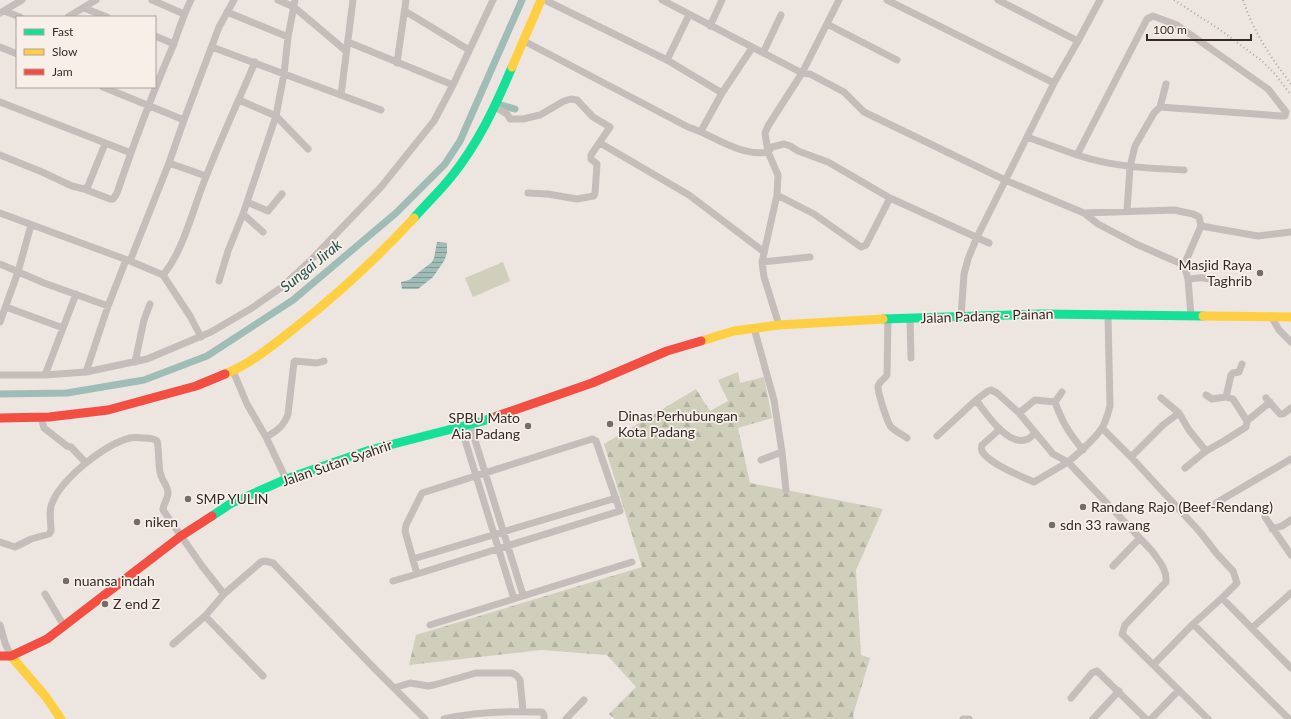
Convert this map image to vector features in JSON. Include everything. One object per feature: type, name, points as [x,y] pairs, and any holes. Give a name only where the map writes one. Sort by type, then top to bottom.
[{"type":"main road","points":[[0,418],[42,417],[108,410],[196,386],[233,371],[260,356],[321,307],[372,261],[452,177],[471,149],[495,106],[524,41],[544,1]]},
{"type":"main road","name":"Jalan Padang - Painan","points":[[685,345],[734,331],[754,328],[779,325],[888,319],[1042,314],[1291,317]]},
{"type":"main road","name":"Jalan Sutan Syahrir","points":[[0,656],[11,656],[47,639],[181,536],[230,504],[286,479],[370,450],[465,425],[578,389],[667,351],[685,345]]},
{"type":"main road","points":[[11,656],[46,697],[60,718]]},
{"type":"street","points":[[2,12],[22,0]]},
{"type":"street","points":[[70,16],[96,0]]},
{"type":"street","points":[[152,0],[184,14]]},
{"type":"street","points":[[158,70],[174,44],[184,14],[191,0]]},
{"type":"street","points":[[86,372],[108,306],[169,163],[219,26],[234,0]]},
{"type":"street","points":[[278,0],[295,3],[346,51]]},
{"type":"street","points":[[340,95],[353,0]]},
{"type":"street","points":[[397,63],[406,0]]},
{"type":"street","points":[[0,375],[45,375],[86,372],[147,359],[201,337],[252,308],[282,287],[312,259],[381,187],[434,121],[494,0]]},
{"type":"street","points":[[710,26],[722,0]]},
{"type":"street","points":[[779,325],[764,277],[762,262],[777,195],[778,175],[768,152],[765,132],[802,73],[839,0]]},
{"type":"street","points":[[887,0],[1054,83]]},
{"type":"street","points":[[998,0],[1078,41]]},
{"type":"street","points":[[961,316],[964,274],[977,237],[1054,83],[1100,0]]},
{"type":"street","points":[[544,1],[667,60],[722,93]]},
{"type":"street","points":[[666,1],[689,15],[752,48],[802,73],[810,74],[844,92],[864,112],[1005,180],[1084,213],[1098,224],[1136,244],[1184,265]]},
{"type":"street","points":[[219,281],[228,251],[243,214],[276,116],[284,74],[288,37],[295,3]]},
{"type":"street","points":[[84,8],[105,16]]},
{"type":"street","points":[[405,11],[468,50]]},
{"type":"street","points":[[2,12],[16,16]]},
{"type":"street","points":[[227,12],[288,37]]},
{"type":"street","points":[[667,60],[689,15]]},
{"type":"street","points":[[763,53],[781,15]]},
{"type":"street","points":[[1077,155],[1147,19],[1150,16],[1177,25],[1268,89],[1287,114],[1285,116],[1281,116],[1160,107]]},
{"type":"street","points":[[826,24],[897,60]]},
{"type":"street","points":[[156,36],[174,44]]},
{"type":"street","points":[[524,41],[688,127],[701,131],[738,149],[758,154],[768,152],[772,147],[784,144],[790,146],[798,151],[828,162],[890,198],[989,243]]},
{"type":"street","points":[[348,42],[453,85]]},
{"type":"street","points":[[212,46],[381,110]]},
{"type":"street","points":[[0,47],[16,54]]},
{"type":"street","points":[[701,131],[722,93],[752,48]]},
{"type":"street","points":[[163,275],[170,266],[180,246],[206,176],[240,100],[255,62]]},
{"type":"street","points":[[1127,211],[1130,167],[1135,146],[1154,113],[1160,107],[1166,84]]},
{"type":"street","points":[[106,88],[184,120]]},
{"type":"street","points":[[0,155],[72,186],[112,198],[117,193],[149,105],[153,88]]},
{"type":"street","points":[[495,106],[507,114],[510,119],[523,119],[540,115],[564,101],[571,99],[577,100],[593,117],[610,127],[591,155],[591,159],[597,164],[594,196],[577,199],[548,194],[528,193]]},
{"type":"street","points":[[240,100],[276,116],[308,150]]},
{"type":"street","points":[[0,102],[131,153]]},
{"type":"street","points":[[1027,137],[1100,162],[1130,167],[1184,170]]},
{"type":"street","points":[[600,143],[689,196],[764,252]]},
{"type":"street","points":[[84,189],[88,186],[105,144]]},
{"type":"street","points":[[169,163],[206,176]]},
{"type":"street","points":[[247,202],[268,211],[282,194]]},
{"type":"street","points":[[777,195],[814,214],[861,247],[866,245],[890,198]]},
{"type":"street","points":[[1084,213],[1174,210],[1184,211],[1199,217],[1201,226],[1184,265],[1188,279],[1191,316]]},
{"type":"street","points":[[0,213],[128,260],[163,275],[190,316],[201,337]]},
{"type":"street","points":[[243,214],[263,232]]},
{"type":"street","points":[[0,322],[18,272],[30,225]]},
{"type":"street","points":[[1201,226],[1258,236],[1291,232]]},
{"type":"street","points":[[762,262],[810,256]]},
{"type":"street","points":[[0,264],[108,306]]},
{"type":"street","points":[[1188,279],[1203,278],[1214,282],[1221,282],[1229,279]]},
{"type":"street","points":[[45,375],[76,294]]},
{"type":"street","points":[[135,362],[144,320],[150,304]]},
{"type":"street","points":[[6,307],[63,328]]},
{"type":"street","points":[[1000,429],[982,445],[981,449],[983,453],[1010,472],[1034,482],[1068,462],[1083,450],[1102,428],[1110,406],[1108,315]]},
{"type":"street","points":[[1271,316],[1280,330],[1291,342]]},
{"type":"street","points":[[910,318],[911,358]]},
{"type":"street","points":[[888,319],[888,370],[885,378],[880,382],[878,389],[887,420],[890,425],[907,438]]},
{"type":"street","points":[[754,328],[774,400],[786,490]]},
{"type":"street","points":[[266,437],[281,428],[286,420],[291,395],[294,362],[317,363],[324,361]]},
{"type":"street","points":[[1226,397],[1231,375],[1239,372],[1242,364]]},
{"type":"street","points":[[233,371],[247,404],[266,437],[286,479]]},
{"type":"street","points":[[937,436],[976,400],[988,390],[991,390],[997,393],[1018,413],[1053,454],[1068,462],[1152,550],[1164,567],[1167,575],[1166,582],[1125,625],[1122,634],[1208,719]]},
{"type":"street","points":[[1055,402],[1062,392]]},
{"type":"street","points":[[1206,395],[1212,399],[1226,397],[1233,399],[1247,421]]},
{"type":"street","points":[[1161,398],[1180,413],[1189,430],[1206,451]]},
{"type":"street","points":[[976,400],[1000,429],[1011,438],[1021,440],[1029,439],[1035,433]]},
{"type":"street","points":[[1018,413],[1035,400],[1055,402]]},
{"type":"street","points":[[1185,468],[1206,451],[1246,427],[1247,421],[1268,400],[1280,414],[1283,414],[1291,408]]},
{"type":"street","points":[[1055,402],[1068,433],[1083,450]]},
{"type":"street","points":[[1131,457],[1163,425],[1180,413]]},
{"type":"street","points":[[42,417],[44,428],[67,446],[72,447],[86,463]]},
{"type":"street","points":[[465,425],[485,473],[523,595]]},
{"type":"street","points":[[465,425],[475,476],[514,599]]},
{"type":"street","points":[[1102,428],[1131,457],[1200,532],[1217,554],[1233,570],[1237,583],[1154,664]]},
{"type":"street","points":[[0,542],[15,547],[31,539],[49,534],[51,531],[50,510],[52,502],[65,483],[86,463],[102,451],[130,438],[156,440],[161,475],[168,491],[168,497],[163,510],[224,594]]},
{"type":"street","points":[[393,581],[417,574],[620,511],[596,441],[592,439],[422,493],[418,497],[406,525],[405,531],[417,574]]},
{"type":"street","points":[[761,460],[782,452]]},
{"type":"street","points":[[1216,503],[1291,459]]},
{"type":"street","points":[[413,559],[616,498]]},
{"type":"street","points":[[1265,517],[1291,555]]},
{"type":"street","points":[[1272,529],[1282,526],[1291,520]]},
{"type":"street","points":[[1113,566],[1140,538]]},
{"type":"street","points":[[173,644],[204,616],[224,594],[261,562],[269,561],[273,563],[425,719]]},
{"type":"street","points":[[430,626],[523,595],[600,573],[632,562]]},
{"type":"street","points":[[1252,628],[1291,593]]},
{"type":"street","points":[[45,594],[64,626]]},
{"type":"street","points":[[1222,598],[1291,668]]},
{"type":"street","points":[[204,616],[263,676]]},
{"type":"street","points":[[1194,624],[1289,719]]},
{"type":"street","points":[[0,625],[5,643],[11,656]]},
{"type":"street","points":[[1071,698],[1094,671],[1099,673],[1119,691],[1146,719]]},
{"type":"street","points":[[394,688],[410,683],[428,686],[434,685],[476,673],[512,673],[520,680],[523,711]]},
{"type":"street","points":[[1151,719],[1179,690]]},
{"type":"street","points":[[1093,719],[1119,691]]},
{"type":"street","points":[[566,719],[584,700]]},
{"type":"street","points":[[444,719],[461,715],[523,711],[542,712],[544,719]]},
{"type":"street","points":[[963,719],[969,719]]},
{"type":"green space","points":[[503,262],[510,281],[473,297],[465,278]]},
{"type":"green space","points":[[738,372],[740,383],[764,377],[772,418],[738,428],[750,483],[883,509],[856,570],[861,655],[870,658],[853,715],[854,719],[615,719],[609,714],[636,687],[607,655],[541,650],[409,665],[416,635],[642,567],[604,444],[696,389],[710,411],[728,401],[718,380]]},
{"type":"water","points":[[437,242],[447,243],[447,253],[444,261],[433,277],[418,289],[402,289],[401,282],[409,280],[432,262]]},
{"type":"waterway","name":"Sungai Jirak","points":[[0,394],[67,393],[144,380],[207,356],[293,300],[396,213],[445,164],[460,141],[522,0]]},
{"type":"waterway","points":[[501,105],[515,109]]},
{"type":"railway","points":[[1174,0],[1219,29],[1262,61],[1275,74],[1291,95]]},
{"type":"railway","points":[[1243,0],[1252,23],[1263,44],[1291,84]]},
{"type":"traffic: fast","points":[[414,218],[447,182],[470,151],[493,110],[512,67]]},
{"type":"traffic: fast","points":[[883,319],[1042,314],[1203,316]]},
{"type":"traffic: fast","points":[[212,516],[230,504],[286,479],[370,450],[483,421],[497,416]]},
{"type":"traffic: slow","points":[[512,67],[541,0]]},
{"type":"traffic: slow","points":[[225,374],[244,365],[262,353],[312,314],[342,289],[414,218]]},
{"type":"traffic: slow","points":[[1203,316],[1291,317]]},
{"type":"traffic: slow","points":[[701,341],[734,331],[779,325],[883,319]]},
{"type":"traffic: slow","points":[[11,656],[46,697],[61,719]]},
{"type":"traffic: jam","points":[[497,416],[592,383],[667,351],[701,341]]},
{"type":"traffic: jam","points":[[0,418],[49,417],[108,410],[196,386],[225,374]]},
{"type":"traffic: jam","points":[[0,656],[11,656],[47,639],[181,536],[212,516]]},
{"type":"place","name":"Masjid Raya Taghrib","points":[[1260,273]]},
{"type":"place","name":"Dinas Perhubungan Kota Padang","points":[[610,424]]},
{"type":"place","name":"SPBU Mato Aia Padang","points":[[528,426]]},
{"type":"place","name":"SMP YULIN","points":[[188,499]]},
{"type":"place","name":"Randang Rajo (Beef-Rendang)","points":[[1083,507]]},
{"type":"place","name":"niken","points":[[137,522]]},
{"type":"place","name":"sdn 33 rawang","points":[[1052,525]]},
{"type":"place","name":"nuansa indah","points":[[66,581]]},
{"type":"place","name":"Z end Z","points":[[105,604]]}]
